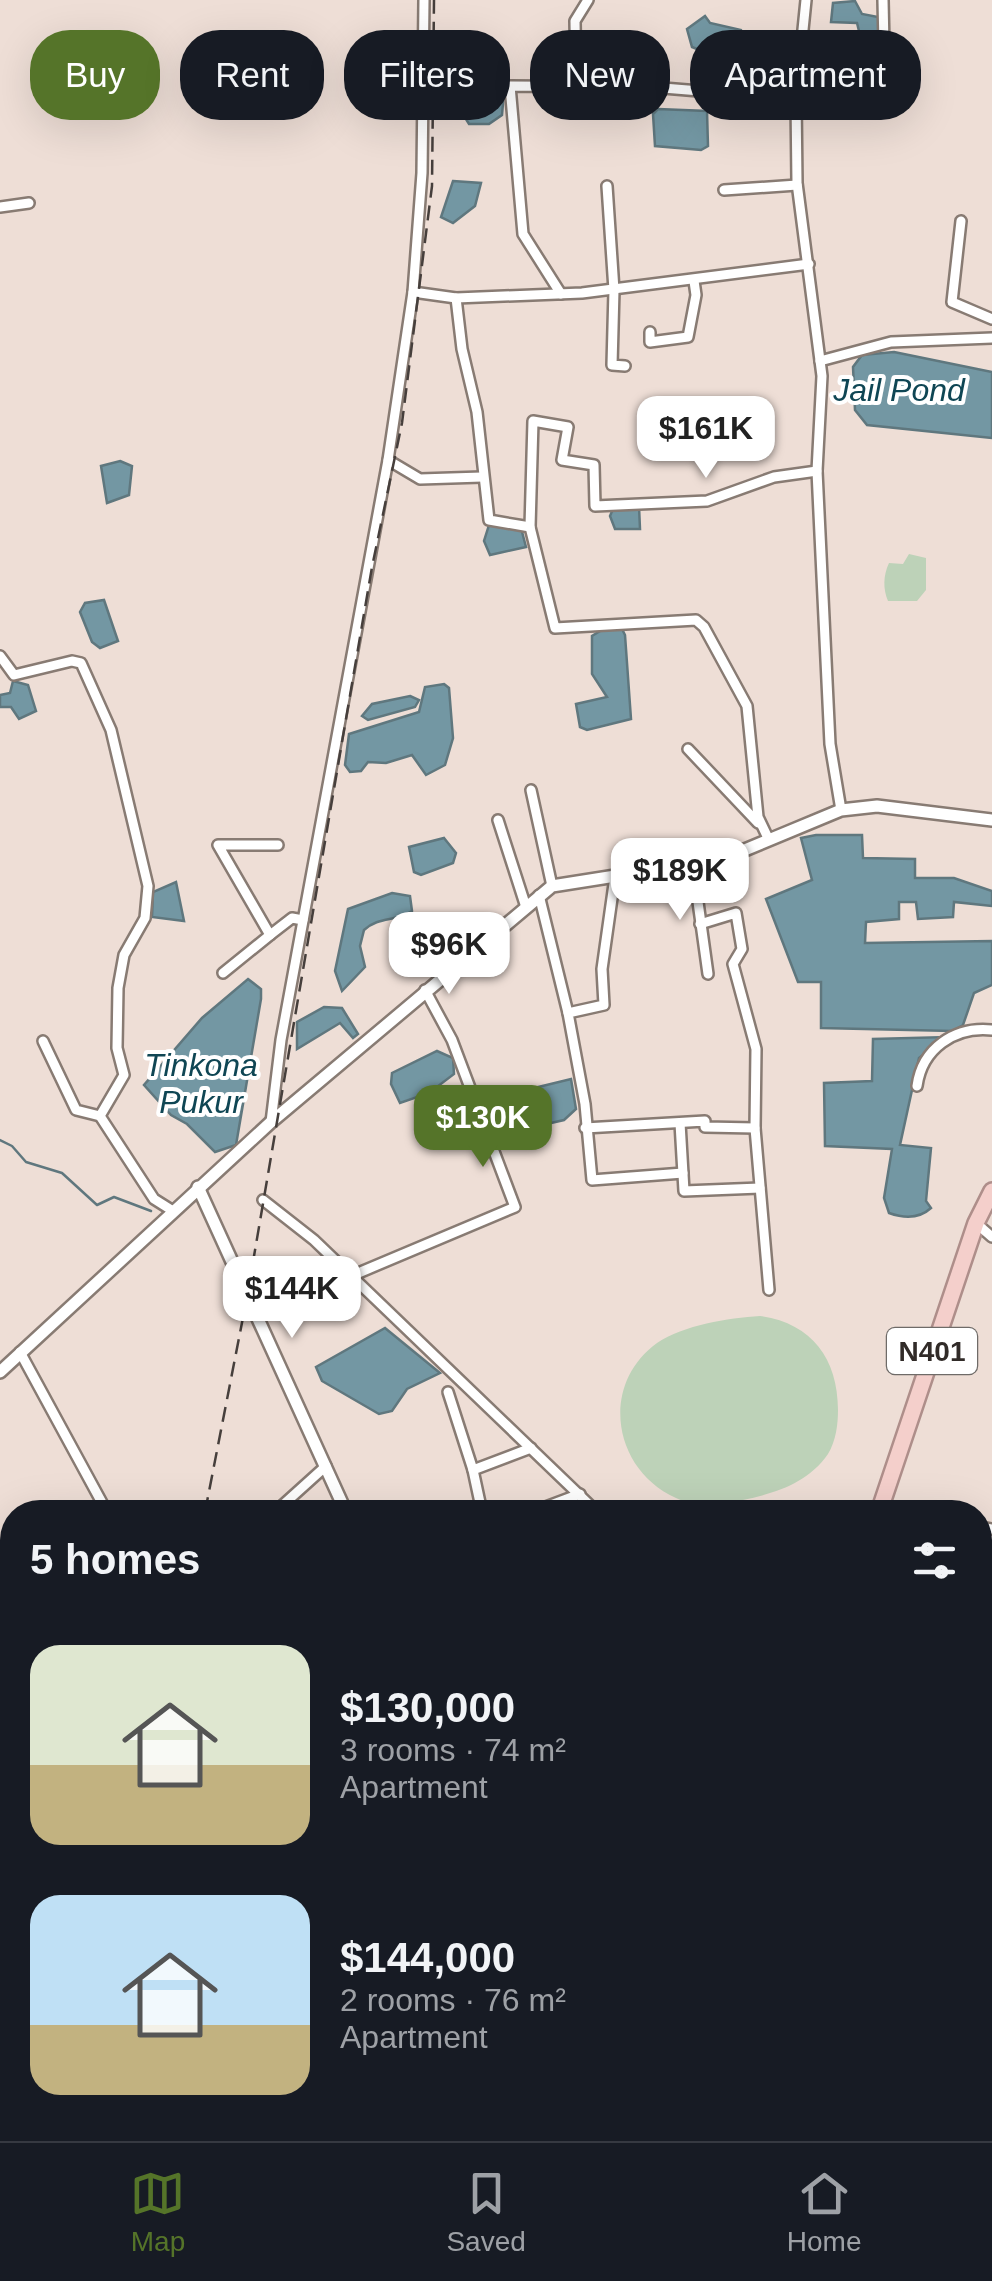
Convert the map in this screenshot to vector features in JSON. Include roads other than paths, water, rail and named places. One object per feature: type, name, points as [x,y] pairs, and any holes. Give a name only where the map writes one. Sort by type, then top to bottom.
[{"type":"highway","name":"N401","points":[[885,1500],[976,1223],[992,1191]]},
{"type":"street","points":[[272,1122],[303,920],[388,460],[413,292],[422,173],[424,0]]},
{"type":"street","points":[[575,30],[575,21],[588,0]]},
{"type":"street","points":[[803,30],[806,0]]},
{"type":"street","points":[[883,0],[884,30]]},
{"type":"street","points":[[530,86],[510,86],[523,234],[562,294]]},
{"type":"street","points":[[796,120],[797,185],[820,361],[817,471],[830,744],[841,810]]},
{"type":"street","points":[[724,190],[797,185]]},
{"type":"street","points":[[607,186],[614,290],[612,365],[625,366]]},
{"type":"street","points":[[0,207],[28,203]]},
{"type":"street","points":[[961,221],[952,302],[992,319]]},
{"type":"street","points":[[413,292],[456,298],[562,294],[694,281],[809,264]]},
{"type":"street","points":[[650,332],[650,342],[688,337],[696,295],[694,281]]},
{"type":"street","points":[[456,298],[462,349],[477,412],[489,520],[530,527]]},
{"type":"street","points":[[820,361],[891,342],[992,338]]},
{"type":"street","points":[[766,833],[758,817],[746,706],[714,640],[696,620],[555,628],[530,527],[533,421],[568,427],[562,460],[594,465],[595,506],[707,500],[774,477],[817,471]]},
{"type":"street","points":[[388,460],[420,479],[482,477]]},
{"type":"street","points":[[0,656],[14,675],[72,661],[84,668],[111,730],[148,886],[145,918],[124,955],[118,988],[117,1048],[124,1075],[100,1116]]},
{"type":"street","points":[[688,749],[766,833]]},
{"type":"street","points":[[531,790],[552,886]]},
{"type":"street","points":[[0,1372],[198,1187],[525,904],[552,886],[723,859],[766,833],[841,810],[878,806],[992,820]]},
{"type":"street","points":[[498,820],[525,904]]},
{"type":"street","points":[[270,934],[218,845],[278,845]]},
{"type":"street","points":[[693,866],[708,974]]},
{"type":"street","points":[[568,1014],[604,1005],[602,969],[615,877]]},
{"type":"street","points":[[539,894],[568,1014],[592,1180],[683,1173]]},
{"type":"street","points":[[700,924],[736,913],[742,949],[733,964],[756,1049],[756,1128],[768,1290]]},
{"type":"street","points":[[224,973],[292,918],[303,920]]},
{"type":"street","points":[[356,1274],[515,1205],[452,1040],[425,990]]},
{"type":"street","points":[[917,1086],[924,1058],[938,1044],[967,1030],[992,1030]]},
{"type":"street","points":[[43,1041],[76,1110],[100,1116],[154,1200],[173,1211]]},
{"type":"street","points":[[586,1128],[680,1123],[756,1128]]},
{"type":"street","points":[[680,1123],[684,1191],[760,1188]]},
{"type":"street","points":[[198,1187],[341,1500]]},
{"type":"street","points":[[263,1200],[314,1240],[586,1500]]},
{"type":"street","points":[[976,1223],[992,1237]]},
{"type":"street","points":[[20,1352],[101,1500]]},
{"type":"street","points":[[448,1392],[480,1500]]},
{"type":"street","points":[[474,1470],[531,1448]]},
{"type":"street","points":[[288,1500],[326,1466]]},
{"type":"street","points":[[564,1500],[580,1494]]},
{"type":"water","points":[[855,1],[862,14],[878,17],[880,30],[859,30],[857,23],[831,22],[833,3]]},
{"type":"water","points":[[705,16],[710,23],[741,30],[690,30],[690,40],[687,29]]},
{"type":"water","points":[[670,109],[690,110],[690,120],[707,120],[708,146],[701,150],[655,146],[653,120],[670,120]]},
{"type":"water","points":[[467,120],[495,120],[489,124],[469,124]]},
{"type":"water","points":[[453,181],[481,183],[475,206],[453,223],[441,217]]},
{"type":"water","name":"Jail Pond","points":[[894,352],[992,372],[992,438],[867,425],[855,410],[853,367],[862,355]]},
{"type":"water","points":[[120,461],[132,466],[129,495],[107,503],[101,466]]},
{"type":"water","points":[[639,506],[640,529],[615,529],[610,516],[613,509]]},
{"type":"water","points":[[489,525],[521,528],[526,547],[490,555],[484,541]]},
{"type":"water","points":[[104,600],[118,641],[100,648],[92,642],[80,612],[85,603]]},
{"type":"water","points":[[605,628],[622,629],[625,635],[631,719],[587,730],[580,727],[576,704],[607,697],[592,674],[592,636]]},
{"type":"water","points":[[13,681],[28,685],[36,711],[19,719],[11,707],[0,707],[0,695],[10,693]]},
{"type":"water","points":[[444,684],[449,688],[453,738],[445,765],[426,775],[412,755],[386,763],[368,762],[361,771],[350,772],[345,765],[349,734],[419,712],[425,687]]},
{"type":"water","points":[[410,696],[419,700],[415,707],[368,720],[362,716],[372,704]]},
{"type":"water","points":[[862,835],[863,858],[915,859],[915,878],[954,878],[992,891],[992,906],[954,902],[953,917],[918,919],[916,902],[899,902],[899,919],[866,922],[865,943],[992,941],[992,985],[974,993],[963,1025],[953,1031],[821,1028],[821,982],[798,982],[766,899],[812,880],[801,838]]},
{"type":"water","points":[[444,838],[456,853],[453,863],[421,875],[414,872],[409,847]]},
{"type":"water","points":[[176,882],[184,921],[152,917],[153,892]]},
{"type":"water","points":[[392,893],[410,896],[412,911],[364,930],[360,946],[365,967],[342,991],[335,971],[348,909]]},
{"type":"water","name":"Tinkona Pukur","points":[[248,979],[261,989],[261,999],[236,1145],[215,1152],[187,1124],[171,1115],[144,1085],[202,1018]]},
{"type":"water","points":[[324,1007],[342,1008],[358,1034],[353,1038],[340,1023],[297,1049],[297,1022]]},
{"type":"water","points":[[946,1037],[919,1058],[900,1145],[931,1148],[926,1201],[931,1208],[916,1216],[894,1215],[889,1213],[884,1198],[892,1149],[825,1146],[824,1083],[872,1081],[873,1039]]},
{"type":"water","points":[[437,1051],[453,1058],[454,1074],[429,1093],[400,1103],[391,1084],[392,1073]]},
{"type":"water","points":[[571,1079],[576,1109],[564,1120],[520,1130],[515,1118],[502,1120],[493,1098]]},
{"type":"water","points":[[337,1279],[347,1298],[344,1307],[325,1318],[305,1316],[301,1297]]},
{"type":"water","points":[[385,1328],[440,1373],[407,1389],[392,1411],[379,1414],[322,1381],[316,1367]]},
{"type":"waterway","points":[[0,1140],[12,1146],[26,1162],[62,1173],[97,1205],[114,1197],[151,1211]]},
{"type":"railway","points":[[207,1500],[247,1297],[372,567],[402,423],[432,186],[434,0]]}]
